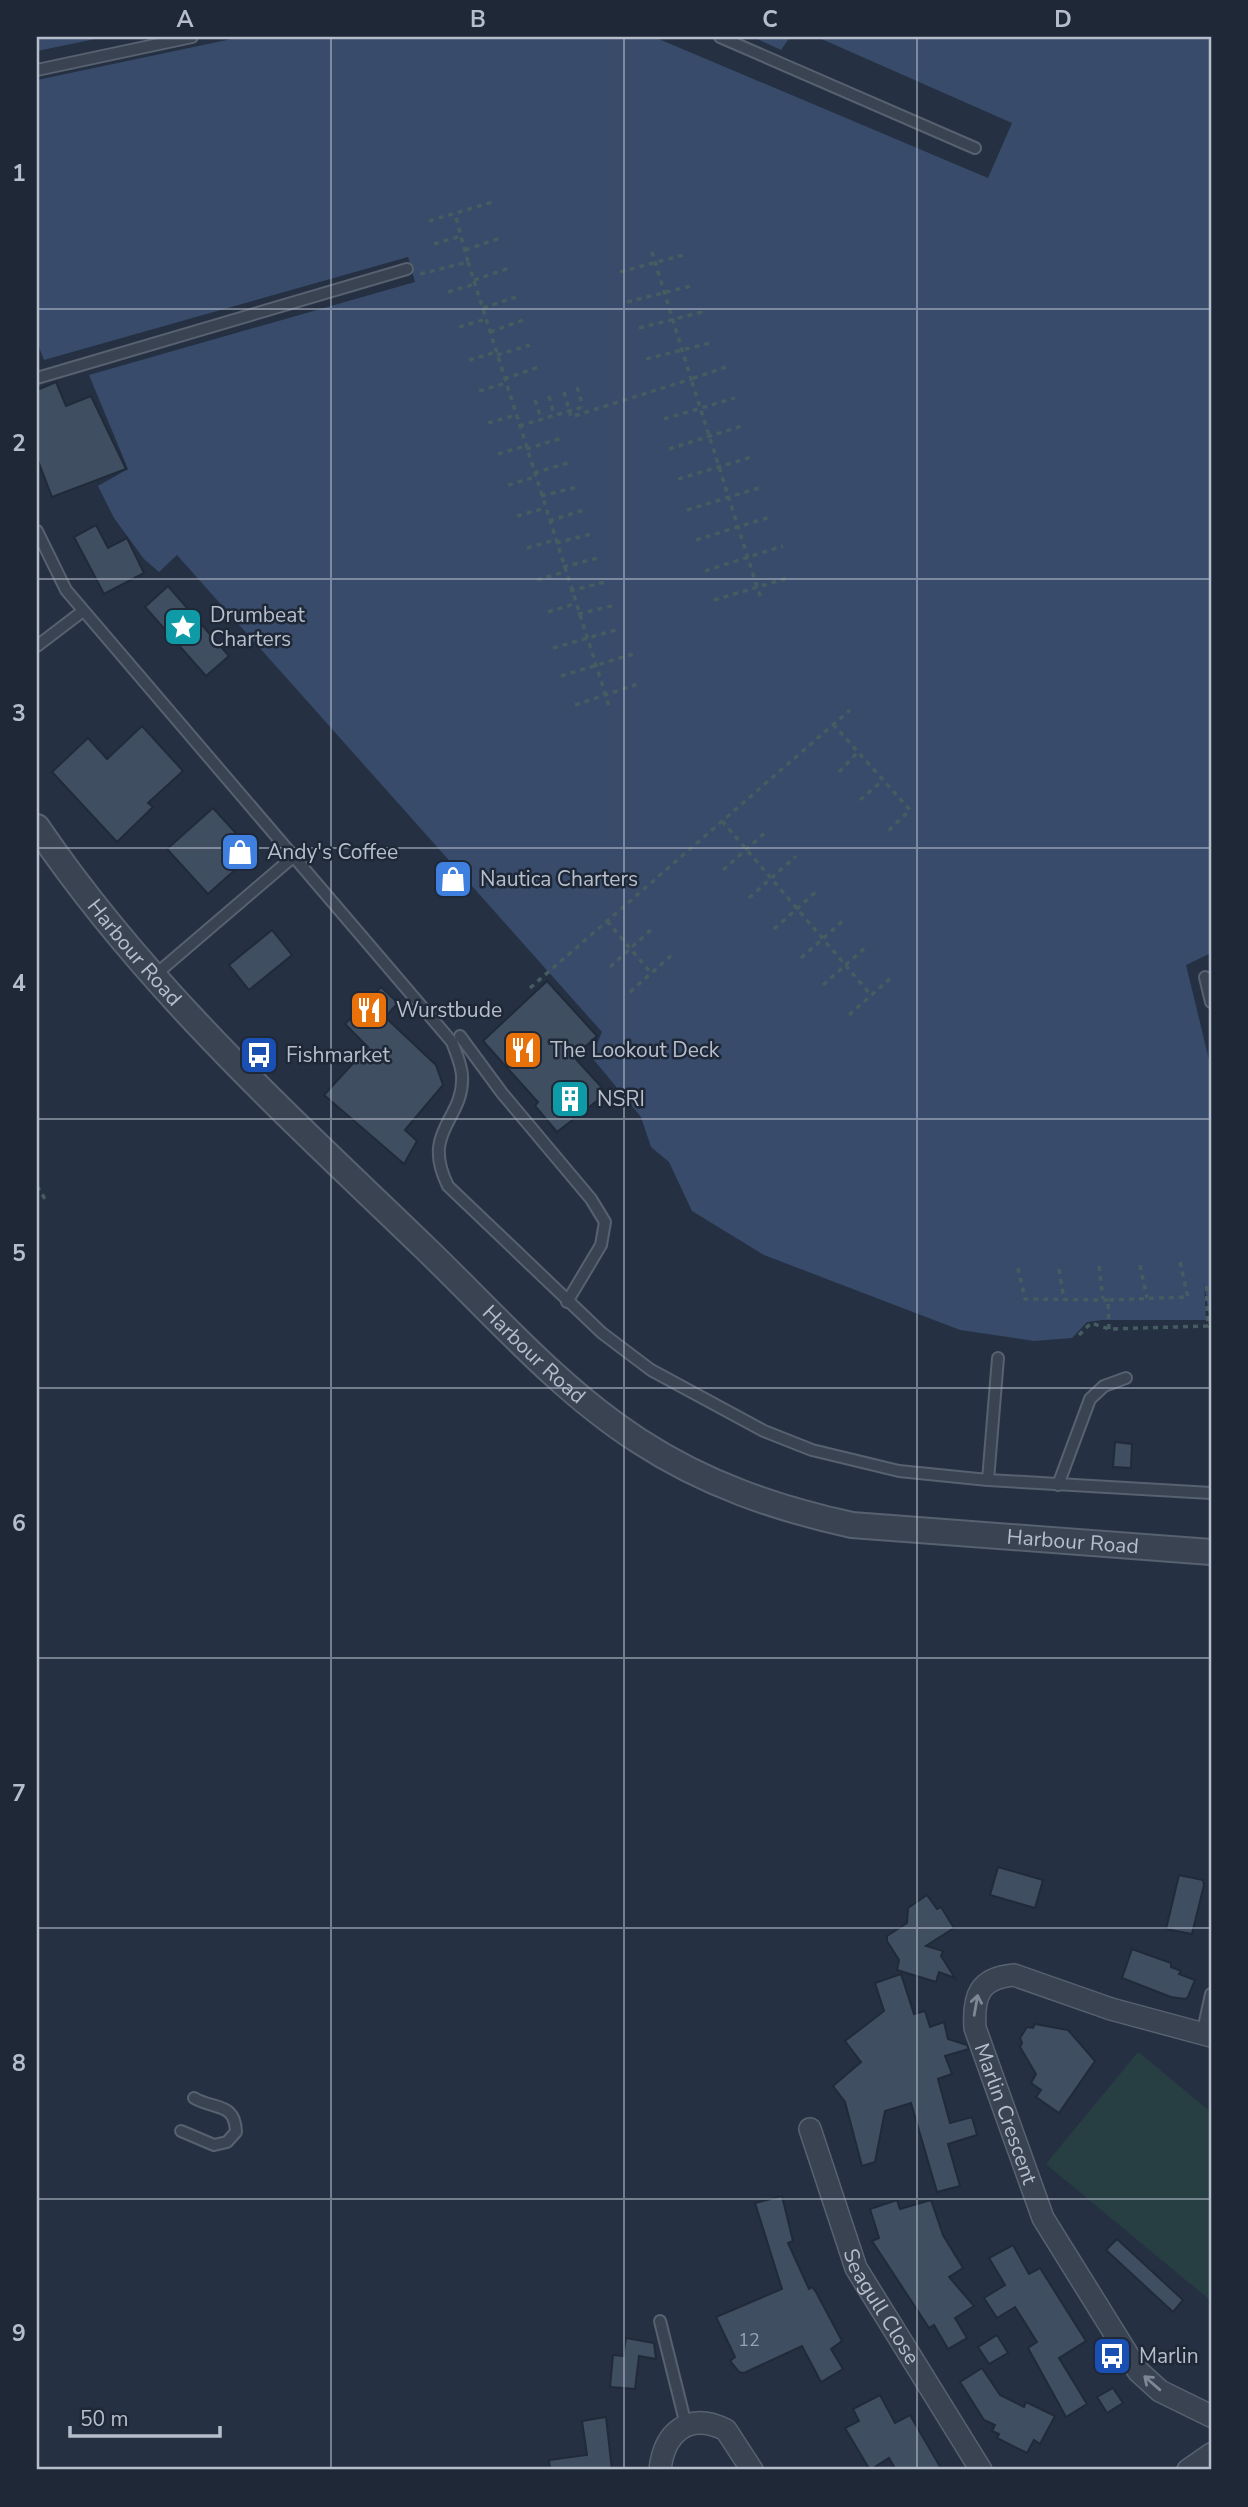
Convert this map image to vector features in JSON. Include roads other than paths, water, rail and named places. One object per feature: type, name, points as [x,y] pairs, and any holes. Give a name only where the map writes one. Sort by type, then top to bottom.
[{"type":"street","name":"Harbour Road","points":[[37,827],[101,917],[252,1083],[568,1386],[638,1440],[705,1479],[765,1503],[852,1525],[1211,1552]]},
{"type":"street","name":"Marlin Crescent","points":[[1207,2036],[1111,2009],[1014,1975],[998,1976],[980,1988],[974,2009],[975,2028],[1043,2218],[1138,2371],[1160,2391],[1211,2416]]},
{"type":"street","name":"Seagull Close","points":[[810,2129],[856,2268],[981,2470]]},
{"type":"street","points":[[660,2470],[667,2442],[686,2425],[710,2424],[726,2430],[752,2470]]},
{"type":"street","points":[[1188,2470],[1211,2454]]},
{"type":"lane","points":[[37,70],[192,37]]},
{"type":"lane","points":[[720,37],[975,148]]},
{"type":"lane","points":[[37,378],[412,272]]},
{"type":"lane","points":[[37,531],[52,567],[83,611],[452,1042],[462,1076],[461,1090],[440,1134],[438,1147],[441,1173],[447,1186],[602,1334],[652,1370],[764,1431],[813,1450],[887,1468],[988,1480],[1211,1493]]},
{"type":"lane","points":[[37,646],[83,611]]},
{"type":"lane","points":[[153,977],[293,857]]},
{"type":"lane","points":[[1205,977],[1211,1002]]},
{"type":"lane","points":[[460,1035],[502,1093],[591,1199],[605,1222],[601,1245],[567,1302]]},
{"type":"lane","points":[[988,1480],[998,1358]]},
{"type":"lane","points":[[1058,1485],[1090,1399],[1104,1386],[1126,1378]]},
{"type":"lane","points":[[1207,2036],[1211,1994]]},
{"type":"lane","points":[[181,2131],[214,2144],[227,2142],[236,2132],[236,2119],[227,2109],[194,2098]]},
{"type":"lane","points":[[660,2321],[686,2425]]},
{"type":"water","points":[[37,37],[105,37],[37,51]]},
{"type":"water","points":[[241,37],[654,37],[988,178],[1012,123],[817,37],[1211,37],[1211,953],[1186,965],[1211,1068],[1211,1328],[1204,1283],[1206,1320],[1102,1320],[1087,1322],[1072,1338],[1034,1341],[960,1330],[764,1255],[692,1211],[669,1162],[651,1147],[641,1117],[594,1060],[593,1053],[602,1032],[177,555],[159,572],[144,559],[114,518],[98,486],[128,469],[89,375],[415,282],[408,257],[44,360],[37,342],[37,80]]},
{"type":"water","points":[[753,37],[790,37],[781,50]]},
{"type":"place","name":"Drumbeat Charters","points":[[183,627]]},
{"type":"place","name":"Andy's Coffee","points":[[240,852]]},
{"type":"place","name":"Nautica Charters","points":[[453,879]]},
{"type":"place","name":"Wurstbude","points":[[369,1010]]},
{"type":"place","name":"The Lookout Deck","points":[[523,1050]]},
{"type":"place","name":"Fishmarket","points":[[259,1055]]},
{"type":"place","name":"NSRI","points":[[570,1099]]},
{"type":"place","name":"Marlin","points":[[1112,2356]]}]
